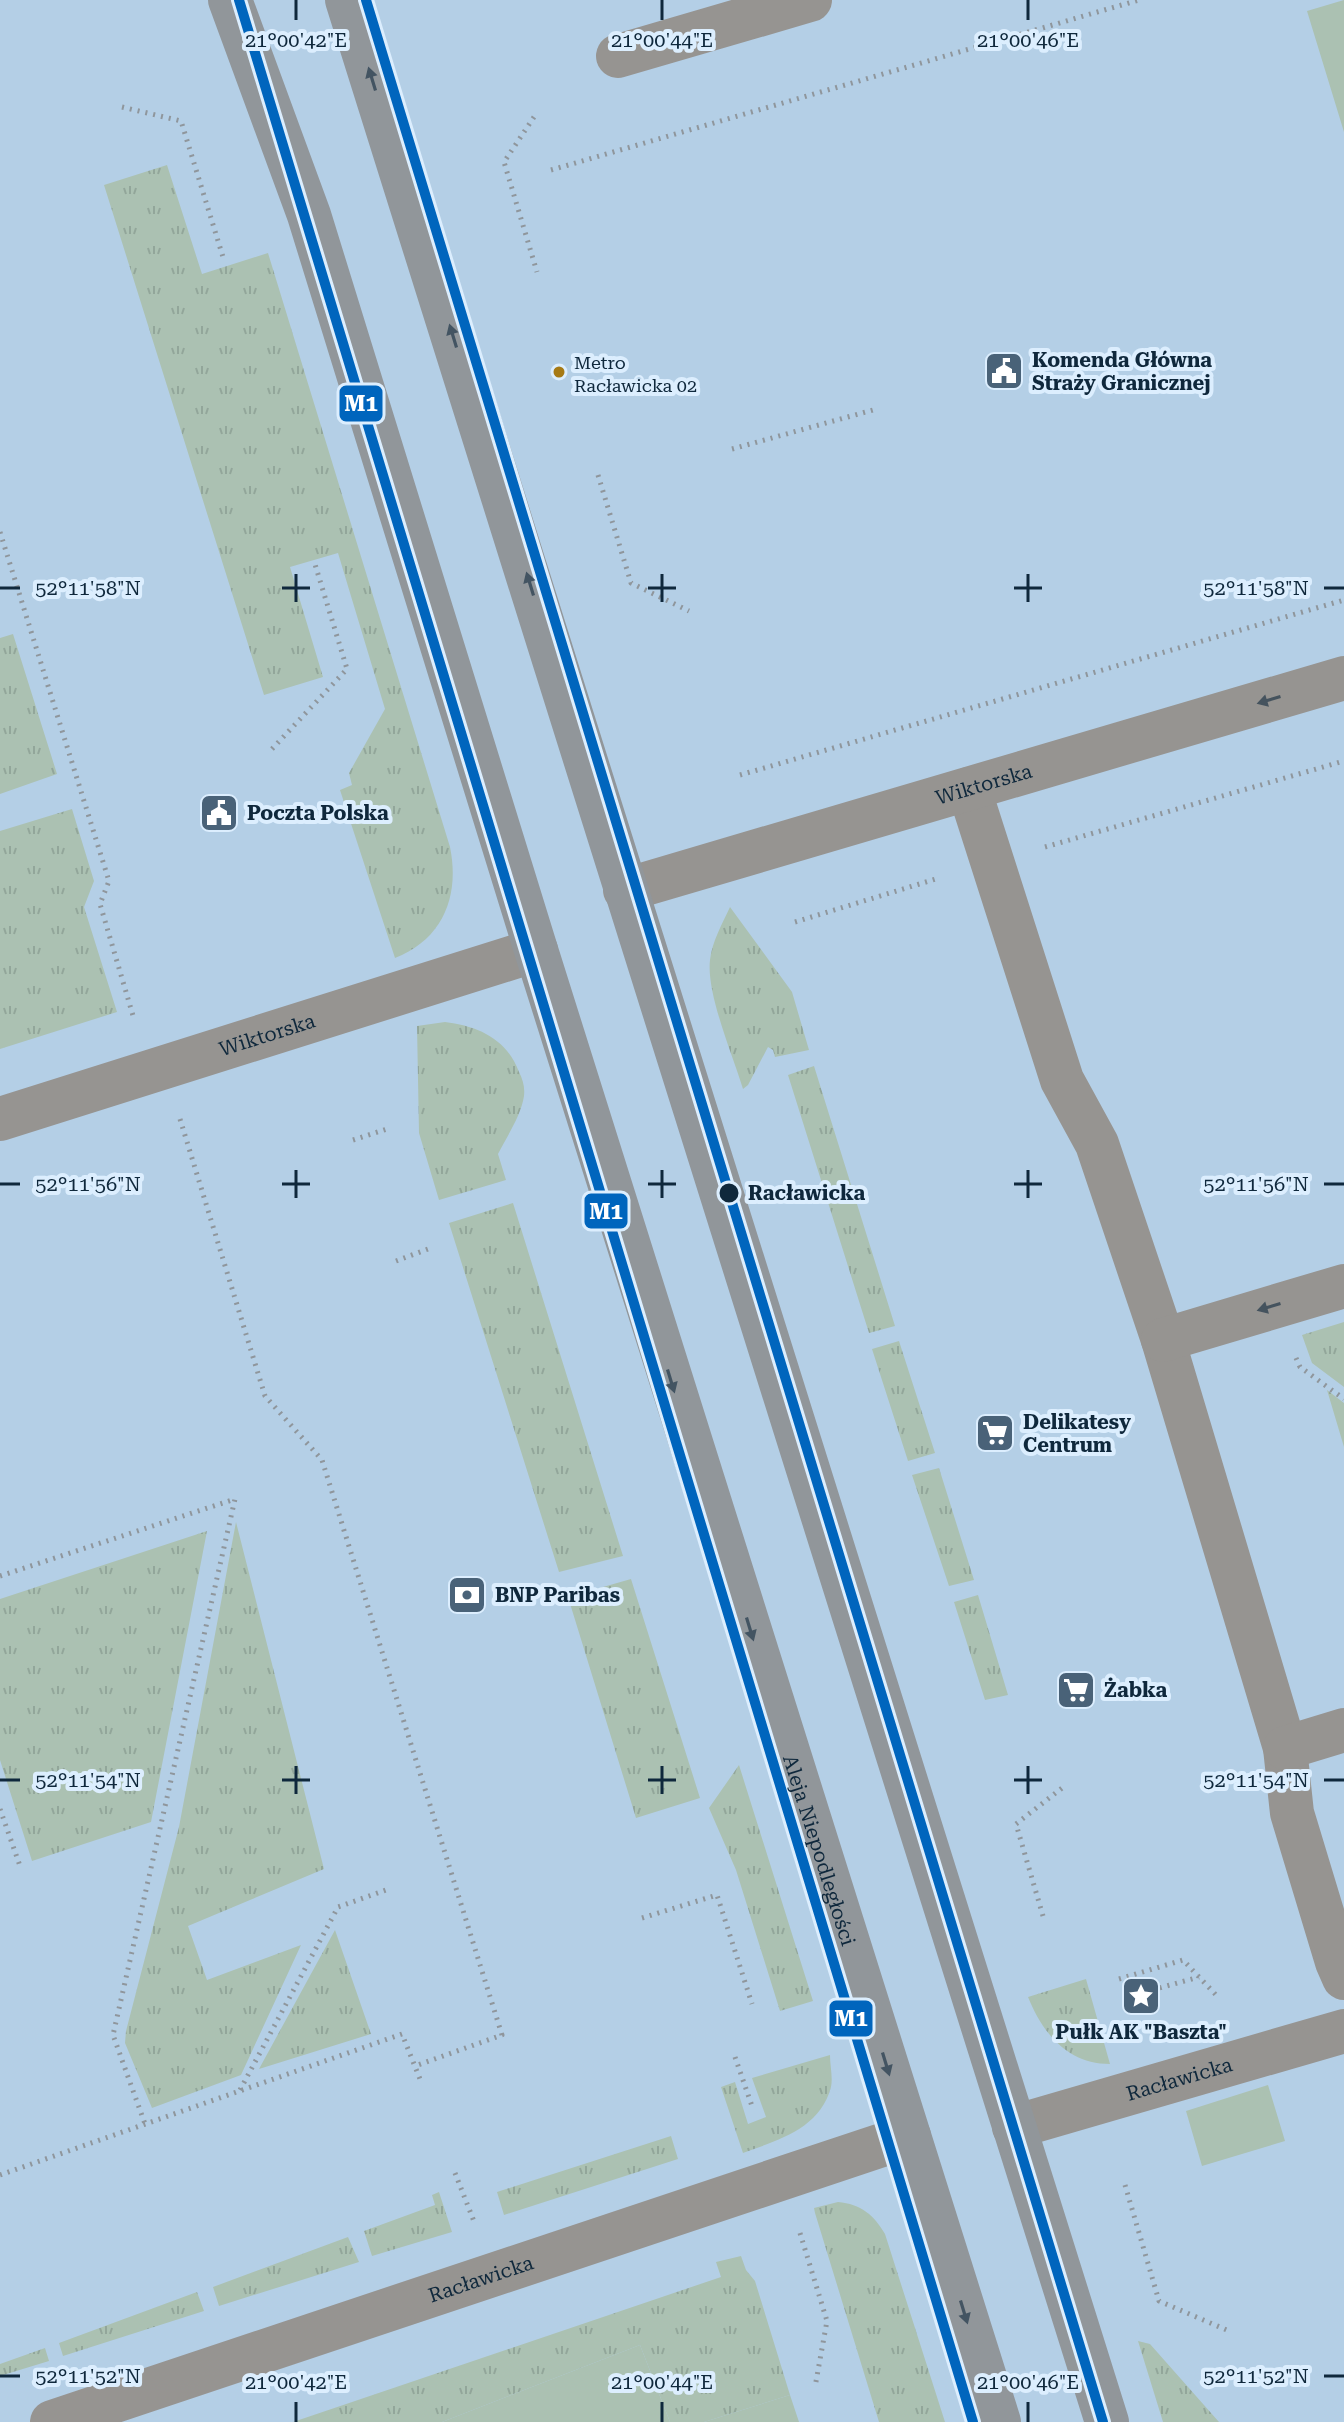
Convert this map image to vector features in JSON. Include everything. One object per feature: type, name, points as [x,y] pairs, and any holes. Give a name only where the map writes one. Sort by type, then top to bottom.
[{"type":"main road","name":"Aleja Niepodległości","points":[[230,0],[309,215],[536,950],[999,2422]]},
{"type":"main road","points":[[347,0],[1107,2422]]},
{"type":"street","points":[[618,56],[810,0]]},
{"type":"street","name":"Wiktorska","points":[[625,890],[1344,678]]},
{"type":"street","points":[[969,789],[1062,1080],[1097,1144],[1163,1340],[1285,1748],[1292,1813],[1344,1978]]},
{"type":"street","name":"Wiktorska","points":[[0,1119],[536,950]]},
{"type":"street","points":[[1163,1340],[1344,1286]]},
{"type":"street","points":[[1285,1748],[1344,1730]]},
{"type":"street","name":"Racławicka","points":[[1014,2127],[1344,2031]]},
{"type":"street","name":"Racławicka","points":[[52,2422],[909,2136]]},
{"type":"path","points":[[551,170],[1139,0]]},
{"type":"path","points":[[122,107],[181,121],[223,257]]},
{"type":"path","points":[[534,117],[504,162],[537,272]]},
{"type":"path","points":[[732,449],[873,410]]},
{"type":"path","points":[[598,475],[631,583],[689,611]]},
{"type":"path","points":[[0,532],[109,881],[100,904],[136,1024]]},
{"type":"path","points":[[272,749],[347,669],[314,561]]},
{"type":"path","points":[[740,775],[1344,600]]},
{"type":"path","points":[[795,922],[991,862],[1344,761]]},
{"type":"path","points":[[179,1115],[265,1396],[322,1460],[502,2035],[415,2066]]},
{"type":"path","points":[[353,1140],[390,1128]]},
{"type":"path","points":[[396,1261],[428,1249]]},
{"type":"path","points":[[0,1576],[235,1499],[113,2035],[145,2124]]},
{"type":"path","points":[[1043,1916],[1016,1824],[1062,1788]]},
{"type":"path","points":[[0,1809],[20,1866]]},
{"type":"path","points":[[239,2090],[338,1907],[386,1890]]},
{"type":"path","points":[[642,1918],[717,1895],[752,2004]]},
{"type":"path","points":[[1119,1979],[1183,1960],[1217,1996]]},
{"type":"path","points":[[1152,1990],[1200,1977]]},
{"type":"path","points":[[0,2175],[402,2034],[422,2084]]},
{"type":"path","points":[[735,2057],[753,2109]]},
{"type":"path","points":[[455,2173],[478,2232]]},
{"type":"path","points":[[1125,2185],[1159,2301],[1229,2331]]},
{"type":"path","points":[[800,2230],[827,2321],[815,2387]]},
{"type":"green space","points":[[1344,0],[1344,132],[1307,11]]},
{"type":"green space","points":[[167,165],[202,274],[268,253],[450,847],[452,882],[444,914],[425,940],[395,958],[340,790],[352,785],[349,773],[385,709],[338,553],[290,567],[323,677],[264,695],[104,185]]},
{"type":"green space","points":[[13,634],[57,774],[0,794],[0,638]]},
{"type":"green space","points":[[72,809],[94,881],[84,907],[117,1012],[0,1049],[0,831]]},
{"type":"green space","points":[[730,907],[792,992],[809,1050],[775,1057],[768,1047],[743,1089],[716,1007],[710,974],[713,947]]},
{"type":"green space","points":[[445,1022],[480,1031],[499,1043],[514,1061],[523,1081],[524,1093],[517,1118],[498,1154],[506,1180],[439,1200],[419,1133],[417,1026]]},
{"type":"green space","points":[[814,1066],[895,1326],[869,1333],[788,1075]]},
{"type":"green space","points":[[513,1203],[623,1556],[559,1572],[449,1223]]},
{"type":"green space","points":[[1344,1322],[1344,1387],[1312,1363],[1302,1335]]},
{"type":"green space","points":[[899,1341],[935,1453],[908,1461],[872,1349]]},
{"type":"green space","points":[[1327,1390],[1344,1403],[1344,1447]]},
{"type":"green space","points":[[939,1468],[974,1580],[949,1586],[912,1475]]},
{"type":"green space","points":[[236,1522],[324,1869],[188,1926],[207,1980],[301,1945],[241,2075],[152,2108],[125,2043],[126,2031],[179,1827]]},
{"type":"green space","points":[[207,1531],[151,1822],[32,1861],[0,1760],[0,1599]]},
{"type":"green space","points":[[631,1579],[700,1798],[636,1818],[568,1597]]},
{"type":"green space","points":[[978,1595],[1008,1695],[985,1700],[954,1602]]},
{"type":"green space","points":[[739,1765],[813,2001],[780,2011],[736,1870],[709,1808]]},
{"type":"green space","points":[[335,1930],[371,2034],[259,2069]]},
{"type":"green space","points":[[1086,1979],[1110,2064],[1095,2063],[1070,2053],[1049,2034],[1028,1997]]},
{"type":"green space","points":[[830,2055],[831,2087],[818,2113],[796,2131],[743,2153],[721,2087],[735,2082],[748,2124],[766,2117],[752,2078]]},
{"type":"green space","points":[[1268,2085],[1285,2141],[1202,2166],[1186,2111]]},
{"type":"green space","points":[[671,2136],[678,2159],[504,2215],[497,2192]]},
{"type":"green space","points":[[439,2192],[452,2232],[372,2256],[364,2231],[435,2205],[432,2195]]},
{"type":"green space","points":[[838,2202],[854,2205],[866,2212],[885,2234],[945,2422],[879,2422],[814,2208]]},
{"type":"green space","points":[[348,2237],[359,2262],[219,2306],[213,2287]]},
{"type":"green space","points":[[741,2256],[746,2270],[755,2281],[790,2395],[704,2422],[670,2422],[640,2345],[442,2422],[293,2422],[721,2277],[716,2262]]},
{"type":"green space","points":[[197,2292],[204,2311],[63,2356],[59,2343]]},
{"type":"green space","points":[[1138,2341],[1150,2344],[1219,2422],[1163,2422]]},
{"type":"green space","points":[[640,2345],[670,2422],[442,2422]]},
{"type":"green space","points":[[45,2348],[49,2361],[0,2376],[0,2364]]},
{"type":"green space","points":[[790,2395],[799,2422],[704,2422]]},
{"type":"transit line","name":"M1","points":[[239,0],[973,2422]]},
{"type":"transit line","name":"M1","points":[[366,0],[1103,2422]]},
{"type":"place","name":"Komenda Główna Straży Granicznej","points":[[1004,371]]},
{"type":"place","name":"Metro Racławicka 02","points":[[559,372]]},
{"type":"place","name":"Poczta Polska","points":[[219,813]]},
{"type":"place","name":"Racławicka","points":[[729,1193]]},
{"type":"place","name":"Delikatesy Centrum","points":[[995,1433]]},
{"type":"place","name":"BNP Paribas","points":[[467,1595]]},
{"type":"place","name":"Żabka","points":[[1076,1690]]},
{"type":"place","name":"Pułk AK \"Baszta\"","points":[[1141,1996]]}]
